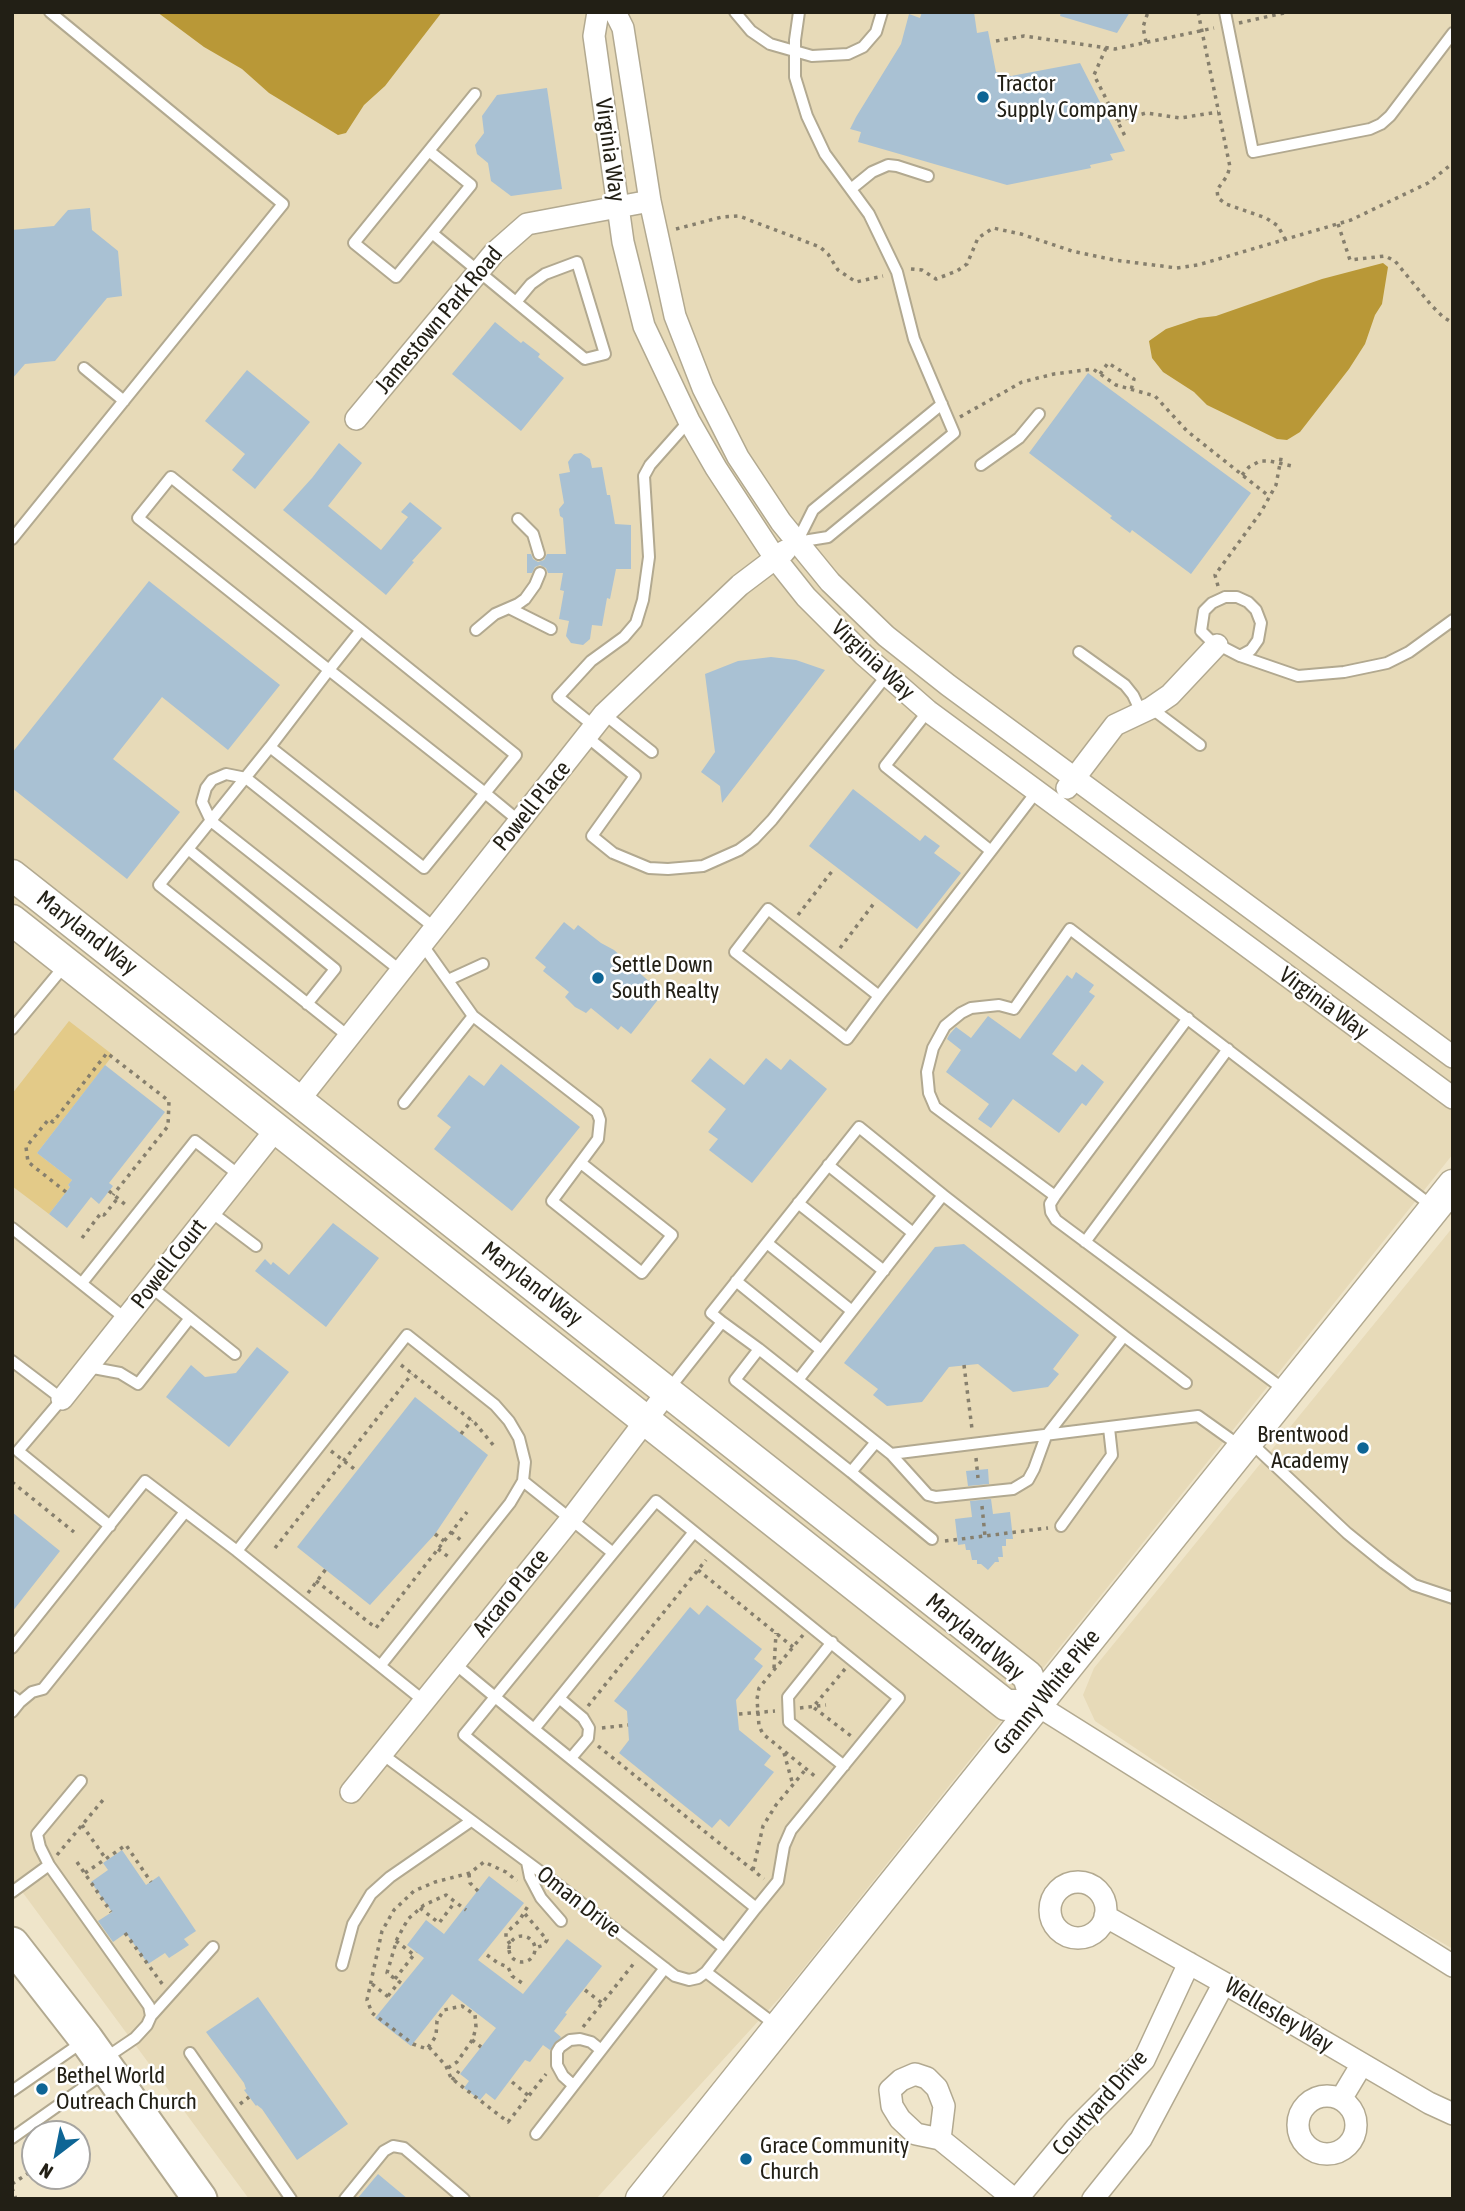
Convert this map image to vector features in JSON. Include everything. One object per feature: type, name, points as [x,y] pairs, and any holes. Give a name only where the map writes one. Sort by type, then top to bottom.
[{"type":"main road","name":"Maryland Way","points":[[12,875],[1028,1676],[1037,1705],[1006,1706],[12,920]]},
{"type":"main road","points":[[276,1128],[299,1100]]},
{"type":"main road","name":"Granny White Pike","points":[[646,2197],[1444,1196]]},
{"type":"main road","points":[[12,1944],[98,2057],[200,2199]]},
{"type":"street","name":"Virginia Way","points":[[598,12],[594,36],[624,248],[644,326],[690,421],[733,497],[775,558],[806,597],[887,675],[928,710],[1453,1098]]},
{"type":"street","name":"Virginia Way","points":[[615,12],[623,29],[650,201],[676,316],[703,388],[738,457],[797,542],[830,582],[886,636],[1074,779],[1453,1057]]},
{"type":"street","name":"Jamestown Park Road","points":[[356,419],[494,253],[527,224],[650,201]]},
{"type":"street","name":"Powell Place","points":[[299,1100],[595,725],[740,585],[797,542]]},
{"type":"street","points":[[1056,804],[1115,725],[1170,695],[1217,645]]},
{"type":"street","name":"Powell Court","points":[[62,1399],[276,1128]]},
{"type":"street","name":"Arcaro Place","points":[[351,1792],[571,1519],[668,1391]]},
{"type":"street","name":"Maryland Way","points":[[1037,1705],[1453,1966]]},
{"type":"street","name":"Wellesley Way","points":[[1105,1916],[1429,2103],[1453,2114]]},
{"type":"street","name":"Courtyard Drive","points":[[1016,2199],[1076,2128],[1144,2060],[1189,1963]]},
{"type":"street","name":"Courtyard Drive","points":[[1093,2199],[1141,2139],[1224,1983]]},
{"type":"street","points":[[1341,2099],[1362,2064]]},
{"type":"street","points":[[940,2139],[1016,2199]]},
{"type":"lane","points":[[12,539],[283,204],[51,12]]},
{"type":"lane","points":[[735,12],[760,39],[794,53],[823,56],[855,51],[871,39],[882,12]]},
{"type":"lane","points":[[797,542],[828,537],[952,428],[914,339],[897,272],[869,214],[814,135],[800,97],[795,77],[794,53],[799,12]]},
{"type":"lane","points":[[1225,12],[1253,152],[1370,129],[1381,124],[1453,33]]},
{"type":"lane","points":[[429,150],[471,185],[396,277],[354,243],[429,150],[475,94]]},
{"type":"lane","points":[[851,189],[872,172],[888,165],[928,176]]},
{"type":"lane","points":[[432,233],[585,359],[605,354],[577,262],[545,274],[531,284],[516,302]]},
{"type":"lane","points":[[84,368],[124,401]]},
{"type":"lane","points":[[797,542],[813,510],[942,404]]},
{"type":"lane","points":[[981,466],[1019,438],[1039,414]]},
{"type":"lane","points":[[652,752],[595,725],[558,697],[591,661],[624,637],[636,623],[643,600],[649,557],[644,484],[646,470],[690,421]]},
{"type":"lane","points":[[270,747],[425,868],[485,793],[516,755],[171,477],[138,518],[485,793],[519,821]]},
{"type":"lane","points":[[518,519],[533,534],[539,554]]},
{"type":"lane","points":[[476,630],[495,614],[525,599],[536,585],[540,573]]},
{"type":"lane","points":[[1240,656],[1258,640],[1261,629],[1259,616],[1251,605],[1242,599],[1222,598],[1208,607],[1200,624],[1200,631],[1217,645],[1240,656],[1298,676],[1344,672],[1387,663],[1409,652],[1453,620]]},
{"type":"lane","points":[[509,608],[551,629]]},
{"type":"lane","points":[[348,1036],[159,885],[360,631]]},
{"type":"lane","points":[[1080,652],[1125,685],[1146,710],[1200,745]]},
{"type":"lane","points":[[595,725],[635,776],[592,836],[613,853],[649,868],[704,866],[754,839],[887,675]]},
{"type":"lane","points":[[928,710],[885,766],[991,850]]},
{"type":"lane","points":[[401,971],[211,821],[202,802],[206,788],[212,780],[226,774],[246,778],[429,936],[448,980],[473,1016],[597,1112],[601,1129],[598,1139],[552,1201],[642,1273],[672,1235],[581,1163]]},
{"type":"lane","points":[[879,996],[768,909],[735,952],[846,1039],[1037,791]]},
{"type":"lane","points":[[188,849],[335,969],[307,1004]]},
{"type":"lane","points":[[1055,1196],[936,1107],[929,1093],[927,1072],[937,1038],[953,1018],[971,1008],[999,1005],[1014,1009],[1070,929],[1228,1049],[1444,1196]]},
{"type":"lane","points":[[12,1029],[67,963]]},
{"type":"lane","points":[[448,980],[483,964]]},
{"type":"lane","points":[[404,1103],[473,1016]]},
{"type":"lane","points":[[1188,1018],[1055,1196],[1051,1212],[1056,1220],[1287,1392]]},
{"type":"lane","points":[[1086,1242],[1228,1049]]},
{"type":"lane","points":[[1124,1336],[1046,1436],[1028,1480],[1013,1489],[936,1497],[928,1495],[891,1454],[711,1313],[859,1127],[1186,1383]]},
{"type":"lane","points":[[82,1283],[195,1141],[239,1175]]},
{"type":"lane","points":[[828,1165],[914,1233]]},
{"type":"lane","points":[[798,1380],[943,1195]]},
{"type":"lane","points":[[798,1203],[884,1271]]},
{"type":"lane","points":[[211,1212],[256,1246]]},
{"type":"lane","points":[[12,1228],[126,1319]]},
{"type":"lane","points":[[766,1243],[852,1311]]},
{"type":"lane","points":[[736,1281],[821,1350]]},
{"type":"lane","points":[[151,1287],[235,1354]]},
{"type":"lane","points":[[88,1367],[120,1373],[138,1384],[190,1318]]},
{"type":"lane","points":[[668,1391],[722,1322]]},
{"type":"lane","points":[[237,1551],[407,1335],[495,1405],[519,1438],[525,1462],[523,1481],[510,1503],[381,1665]]},
{"type":"lane","points":[[759,1349],[735,1380],[933,1539]]},
{"type":"lane","points":[[12,1361],[62,1399],[15,1449],[110,1526]]},
{"type":"lane","points":[[891,1454],[1198,1416],[1245,1444],[1347,1533],[1414,1585],[1453,1598]]},
{"type":"lane","points":[[1061,1526],[1112,1455],[1109,1428]]},
{"type":"lane","points":[[851,1472],[876,1442]]},
{"type":"lane","points":[[12,1648],[145,1481],[424,1701]]},
{"type":"lane","points":[[523,1481],[613,1553]]},
{"type":"lane","points":[[724,1948],[464,1735],[656,1501],[900,1698],[791,1830],[784,1846],[780,1874],[774,1887],[706,1972],[779,2028]]},
{"type":"lane","points":[[12,1712],[16,1699],[43,1689],[185,1512]]},
{"type":"lane","points":[[534,1729],[694,1532]]},
{"type":"lane","points":[[832,1642],[788,1697],[789,1721],[844,1766]]},
{"type":"lane","points":[[454,1662],[756,1908]]},
{"type":"lane","points":[[559,1698],[580,1716],[589,1733],[571,1758]]},
{"type":"lane","name":"Oman Drive","points":[[382,1754],[664,1968],[688,1980],[698,1978],[706,1972]]},
{"type":"lane","points":[[81,1781],[37,1834],[40,1847],[49,1865],[149,2006],[151,2016]]},
{"type":"lane","points":[[342,1965],[352,1924],[371,1894],[390,1877],[471,1821]]},
{"type":"lane","points":[[527,1862],[535,1888],[561,1921]]},
{"type":"lane","points":[[12,1892],[49,1865]]},
{"type":"lane","points":[[12,2091],[98,2057],[135,2038],[151,2016],[213,1947]]},
{"type":"lane","points":[[536,2134],[664,1968]]},
{"type":"lane","points":[[573,2085],[563,2076],[556,2061],[560,2047],[573,2039],[591,2042],[601,2050]]},
{"type":"lane","points":[[190,2053],[291,2199]]},
{"type":"lane","points":[[12,2138],[98,2057]]},
{"type":"lane","points":[[345,2199],[384,2151],[393,2146],[404,2148],[464,2199]]},
{"type":"path","points":[[1146,42],[1143,27],[1148,12]]},
{"type":"path","points":[[1198,12],[1230,167],[1217,190],[1218,198],[1226,204],[1266,218],[1278,226],[1285,240]]},
{"type":"path","points":[[1238,23],[1287,12]]},
{"type":"path","points":[[996,41],[1024,36],[1115,49],[1226,25]]},
{"type":"path","points":[[1107,48],[1094,75],[1126,138]]},
{"type":"path","points":[[1117,121],[1146,113],[1180,118],[1218,112]]},
{"type":"path","points":[[658,234],[722,217],[739,216],[820,247],[838,270],[856,282],[915,268],[936,279],[957,271],[967,264],[978,238],[993,228],[1072,251],[1150,266],[1177,268],[1222,259],[1338,223],[1382,206],[1428,183],[1453,163]]},
{"type":"path","points":[[1338,223],[1350,260],[1385,256],[1395,261],[1431,305],[1453,323]]},
{"type":"path","points":[[1100,374],[1108,363],[1134,379],[1131,390]]},
{"type":"path","points":[[952,428],[1030,379],[1093,369],[1116,384],[1155,396],[1186,431],[1269,497]]},
{"type":"path","points":[[1222,598],[1215,575],[1276,485],[1282,453]]},
{"type":"path","points":[[1242,475],[1256,462],[1266,460],[1292,466]]},
{"type":"path","points":[[789,926],[833,870]]},
{"type":"path","points":[[832,959],[875,902]]},
{"type":"path","points":[[66,1192],[28,1162],[26,1147],[49,1119],[53,1122],[107,1053],[169,1101],[169,1126],[113,1195],[104,1215],[101,1213],[82,1238]]},
{"type":"path","points":[[113,1195],[137,1214]]},
{"type":"path","points":[[390,1356],[472,1420],[494,1446]]},
{"type":"path","points":[[275,1548],[412,1374]]},
{"type":"path","points":[[461,1434],[472,1420]]},
{"type":"path","points":[[321,1444],[356,1471]]},
{"type":"path","points":[[12,1482],[74,1532]]},
{"type":"path","points":[[316,1581],[376,1628],[467,1512]]},
{"type":"path","points":[[933,1539],[939,1541],[1061,1526]]},
{"type":"path","points":[[436,1534],[444,1541]]},
{"type":"path","points":[[580,1716],[715,1549]]},
{"type":"path","points":[[301,1602],[326,1569]]},
{"type":"path","points":[[698,1570],[793,1647]]},
{"type":"path","points":[[774,1670],[776,1633]]},
{"type":"path","points":[[853,1659],[813,1707],[861,1745]]},
{"type":"path","points":[[589,1733],[628,1725]]},
{"type":"path","points":[[589,1733],[774,1887]]},
{"type":"path","points":[[783,1751],[793,1785]]},
{"type":"path","points":[[752,1870],[763,1826],[806,1769]]},
{"type":"path","points":[[49,1865],[103,1800]]},
{"type":"path","points":[[82,1825],[106,1859]]},
{"type":"path","points":[[85,1873],[126,1845],[151,1882]]},
{"type":"path","points":[[77,1862],[111,1912]]},
{"type":"path","points":[[523,1889],[513,1877],[485,1862],[468,1874],[428,1884],[414,1891],[389,1916],[382,1931],[367,2000],[372,2013],[415,2046],[429,2047],[447,2068],[452,2080],[508,2122],[556,2061]]},
{"type":"path","points":[[468,1874],[470,1883],[478,1891]]},
{"type":"path","points":[[398,1981],[387,1973],[403,1924],[420,1908],[446,1895],[466,1910]]},
{"type":"path","points":[[510,1944],[506,1938],[507,1931],[525,1913],[529,1901]]},
{"type":"path","points":[[420,1908],[439,1923],[455,1902]]},
{"type":"path","points":[[525,1913],[547,1940],[545,1944],[535,1948]]},
{"type":"path","points":[[125,1933],[170,1995]]},
{"type":"path","points":[[523,1936],[532,1941],[535,1948],[528,1961],[520,1962],[509,1952],[510,1944],[523,1936]]},
{"type":"path","points":[[372,1984],[389,1997],[415,1953],[396,1941]]},
{"type":"path","points":[[573,2039],[643,1952]]},
{"type":"path","points":[[487,1955],[498,1964],[508,1967],[512,1976],[525,1985]]},
{"type":"path","points":[[508,1967],[514,1959]]},
{"type":"path","points":[[585,1990],[602,2003]]},
{"type":"path","points":[[429,2047],[436,2036],[439,2016],[444,2010],[462,2006],[475,2015],[476,2027],[472,2040],[457,2062],[447,2068]]},
{"type":"path","points":[[472,2040],[481,2047]]},
{"type":"path","points":[[452,2080],[459,2071]]},
{"type":"path","points":[[512,2082],[529,2096]]},
{"type":"shaded area","points":[[12,12],[1453,12],[1453,1154],[783,1994],[596,2199],[249,2199],[12,1878]]},
{"type":"shaded area","points":[[157,12],[442,12],[385,86],[364,105],[346,133],[338,135],[269,93],[242,69],[204,47]]},
{"type":"shaded area","points":[[1383,263],[1388,267],[1382,304],[1375,315],[1365,344],[1300,432],[1287,440],[1277,439],[1207,405],[1194,392],[1163,372],[1152,358],[1149,341],[1166,329],[1199,318],[1216,316],[1322,279]]},
{"type":"shaded area","points":[[69,1021],[113,1055],[37,1153],[72,1180],[68,1185],[70,1187],[49,1214],[12,1186],[12,1094]]},
{"type":"shaded area","name":"Brentwood Academy","points":[[1453,1227],[1453,1949],[1315,1869],[1095,1721],[1083,1695],[1094,1668]]},
{"type":"building","name":"Tractor Supply Company","points":[[922,12],[974,12],[977,33],[988,31],[996,72],[1011,76],[1080,63],[1125,151],[1110,154],[1113,160],[1090,165],[1091,168],[1007,185],[858,142],[861,132],[850,129],[901,44],[909,14],[920,18]]},
{"type":"building","name":"Tractor Supply Company","points":[[1061,12],[1130,12],[1117,33],[1060,16]]},
{"type":"building","points":[[547,88],[562,189],[511,196],[491,181],[488,163],[477,154],[475,145],[484,133],[482,116],[497,95]]},
{"type":"building","points":[[90,208],[92,230],[118,251],[122,296],[107,298],[55,361],[25,364],[12,379],[12,230],[54,226],[68,210]]},
{"type":"building","points":[[495,322],[540,354],[538,357],[564,378],[521,431],[452,374]]},
{"type":"building","points":[[247,370],[310,422],[255,489],[232,470],[245,454],[205,421]]},
{"type":"building","points":[[1088,373],[1251,493],[1191,574],[1132,530],[1130,533],[1110,518],[1112,516],[1029,453]]},
{"type":"building","points":[[339,443],[362,463],[328,506],[381,550],[408,517],[401,512],[410,502],[442,528],[386,595],[283,510]]},
{"type":"building","points":[[581,453],[590,459],[592,468],[602,467],[615,524],[631,525],[631,569],[616,569],[602,626],[592,625],[590,639],[583,645],[571,643],[566,636],[569,621],[559,619],[564,591],[560,590],[563,573],[548,573],[546,568],[540,565],[535,567],[532,573],[527,573],[527,554],[531,554],[538,562],[544,560],[547,554],[566,554],[563,518],[559,509],[564,503],[559,474],[570,472],[568,462],[574,454]]},
{"type":"building","points":[[149,581],[280,685],[228,750],[162,697],[113,759],[180,812],[127,879],[12,788],[12,753]]},
{"type":"building","points":[[771,657],[796,660],[825,670],[722,803],[720,786],[701,772],[715,752],[705,674],[738,661]]},
{"type":"building","points":[[853,789],[920,841],[925,835],[940,846],[934,853],[961,873],[917,929],[809,846]]},
{"type":"building","name":"Settle Down South Realty","points":[[564,922],[574,930],[578,925],[614,950],[653,985],[650,989],[660,997],[631,1034],[621,1026],[618,1030],[591,1008],[586,1013],[575,1007],[565,997],[569,992],[543,971],[546,967],[535,958]]},
{"type":"building","points":[[1076,972],[1094,985],[1089,992],[1095,996],[1052,1054],[1076,1072],[1082,1064],[1104,1082],[1086,1106],[1082,1103],[1059,1133],[1013,1099],[991,1128],[978,1119],[989,1104],[946,1072],[961,1050],[947,1039],[949,1035],[956,1027],[971,1038],[988,1016],[1020,1039],[1067,975],[1072,979]]},
{"type":"building","points":[[710,1058],[744,1085],[766,1058],[781,1070],[790,1059],[827,1089],[752,1183],[709,1150],[718,1139],[708,1132],[726,1109],[691,1081]]},
{"type":"building","points":[[501,1064],[580,1127],[512,1211],[434,1149],[451,1127],[437,1116],[469,1075],[484,1086]]},
{"type":"building","points":[[105,1065],[165,1112],[109,1183],[113,1186],[99,1204],[91,1197],[67,1228],[49,1214],[70,1187],[68,1185],[72,1180],[37,1153]]},
{"type":"building","points":[[333,1223],[379,1258],[326,1327],[255,1271],[265,1259],[289,1275]]},
{"type":"building","points":[[964,1244],[1079,1335],[1053,1369],[1059,1374],[1048,1387],[1013,1392],[978,1364],[949,1367],[922,1402],[887,1406],[873,1395],[878,1389],[844,1363],[935,1247]]},
{"type":"building","points":[[257,1347],[289,1372],[229,1447],[166,1397],[191,1365],[205,1377],[236,1373]]},
{"type":"building","points":[[415,1397],[488,1455],[435,1534],[370,1605],[297,1547]]},
{"type":"building","points":[[988,1469],[989,1484],[968,1486],[966,1471]]},
{"type":"building","points":[[991,1499],[993,1514],[1010,1512],[1013,1539],[1006,1539],[1006,1546],[1002,1546],[1003,1557],[998,1557],[999,1562],[995,1562],[988,1570],[977,1564],[977,1560],[972,1560],[970,1550],[966,1550],[965,1544],[958,1545],[955,1519],[972,1517],[970,1501]]},
{"type":"building","points":[[12,1512],[60,1551],[12,1612]]},
{"type":"building","points":[[707,1605],[762,1649],[754,1659],[763,1666],[736,1700],[739,1730],[771,1756],[764,1765],[774,1772],[729,1827],[720,1819],[712,1828],[619,1753],[629,1740],[627,1711],[614,1701],[690,1607],[699,1615]]},
{"type":"building","points":[[122,1850],[146,1885],[159,1876],[196,1931],[184,1939],[189,1945],[169,1958],[165,1953],[148,1964],[126,1933],[113,1942],[98,1921],[112,1912],[91,1882],[108,1870],[103,1863]]},
{"type":"building","points":[[489,1876],[524,1903],[478,1960],[523,1994],[567,1939],[602,1966],[565,2013],[567,2014],[554,2031],[561,2037],[550,2050],[543,2045],[530,2062],[525,2060],[495,2100],[486,2093],[480,2100],[464,2088],[469,2081],[460,2074],[496,2028],[452,1994],[411,2046],[375,2018],[424,1958],[407,1945],[426,1920],[444,1934]]},
{"type":"building","points":[[258,1997],[348,2124],[297,2160],[262,2109],[256,2106],[244,2090],[244,2083],[206,2032]]},
{"type":"building","points":[[378,2174],[408,2199],[357,2199]]},
{"type":"place","name":"Tractor Supply Company","points":[[983,97]]},
{"type":"place","name":"Settle Down South Realty","points":[[598,978]]},
{"type":"place","name":"Brentwood Academy","points":[[1363,1448]]},
{"type":"place","name":"Bethel World Outreach Church","points":[[42,2089]]},
{"type":"place","name":"Grace Community Church","points":[[746,2159]]}]
